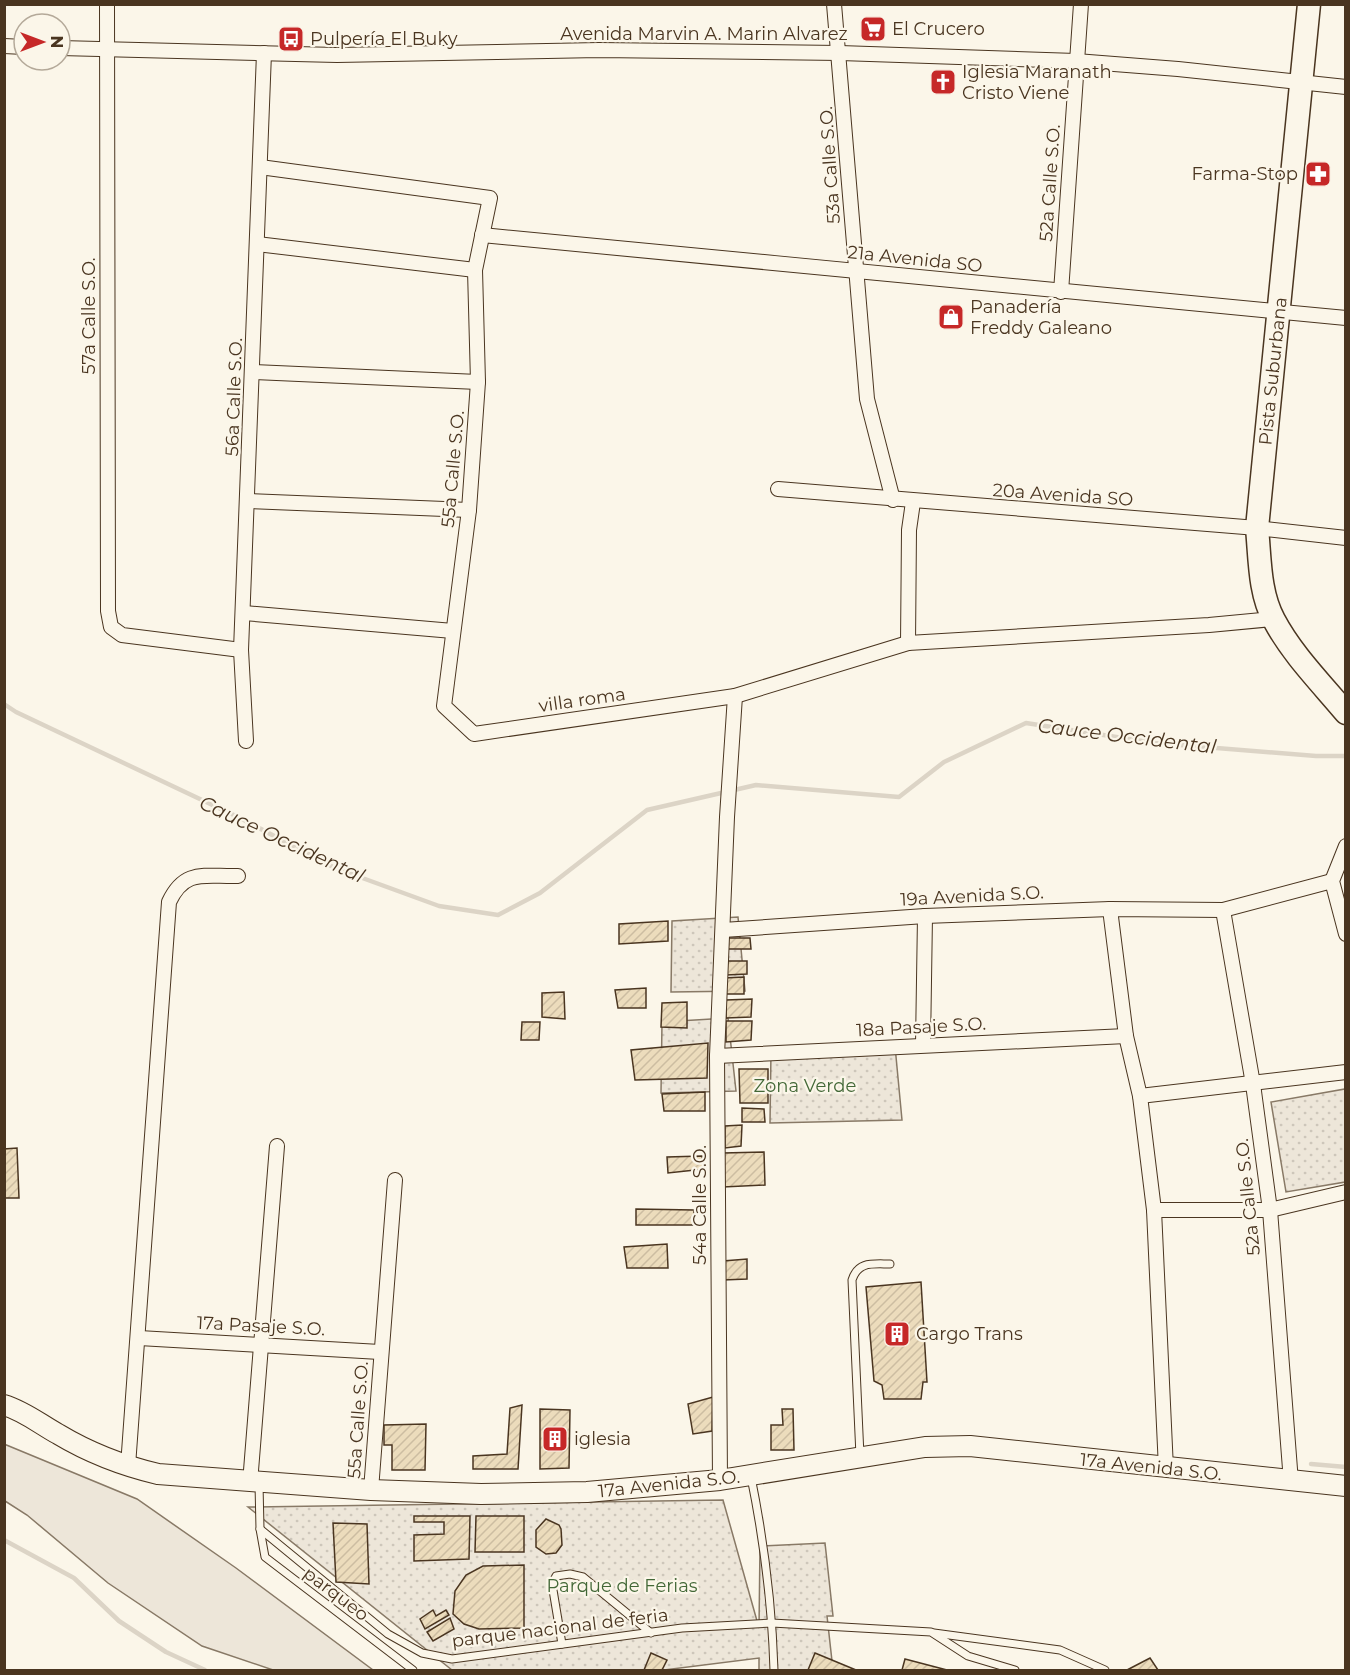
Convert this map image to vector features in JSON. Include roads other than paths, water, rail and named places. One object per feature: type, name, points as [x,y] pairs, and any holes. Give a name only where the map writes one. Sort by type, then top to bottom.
[{"type":"main road","name":"Pista Suburbana","points":[[1309,4],[1257,528],[1262,583],[1273,619],[1299,656],[1346,712]]},
{"type":"street","name":"57a Calle S.O.","points":[[107,4],[107,587],[111,627],[122,635],[241,650]]},
{"type":"street","name":"53a Calle S.O.","points":[[834,4],[840,53],[867,399],[893,500]]},
{"type":"street","name":"52a Calle S.O.","points":[[1061,292],[1081,4]]},
{"type":"street","name":"Avenida Marvin A. Marin Alvarez","points":[[72,48],[337,55],[599,50],[840,53],[1076,61],[1346,87]]},
{"type":"street","name":"56a Calle S.O.","points":[[246,741],[241,650],[264,53]]},
{"type":"street","name":"55a Calle S.O.","points":[[260,167],[490,198],[475,270],[478,382],[469,510],[444,706]]},
{"type":"street","name":"21a Avenida SO","points":[[482,235],[1346,318]]},
{"type":"street","points":[[257,244],[475,270]]},
{"type":"street","points":[[253,372],[478,382]]},
{"type":"street","name":"20a Avenida SO","points":[[778,489],[912,502],[1257,528],[1346,538]]},
{"type":"street","points":[[248,501],[469,510]]},
{"type":"street","points":[[908,644],[912,502]]},
{"type":"street","points":[[244,613],[453,631]]},
{"type":"street","name":"villa roma","points":[[444,706],[474,734],[735,696],[908,644],[1273,619]]},
{"type":"street","points":[[723,930],[735,696]]},
{"type":"street","points":[[1346,846],[1332,881],[1346,934]]},
{"type":"street","points":[[128,1466],[169,902],[177,885],[191,877],[238,876]]},
{"type":"street","name":"19a Avenida S.O.","points":[[723,930],[925,916],[1110,909],[1223,910],[1332,881]]},
{"type":"street","points":[[1110,909],[1126,1036],[1140,1096],[1154,1210],[1166,1469]]},
{"type":"street","name":"52a Calle S.O.","points":[[1223,910],[1253,1084],[1270,1210],[1291,1482]]},
{"type":"street","points":[[922,1045],[925,916]]},
{"type":"street","name":"54a Calle S.O.","points":[[720,1480],[717,1056],[723,930]]},
{"type":"street","name":"18a Pasaje S.O.","points":[[717,1056],[1126,1036]]},
{"type":"street","points":[[1140,1096],[1346,1072]]},
{"type":"street","points":[[255,1483],[260,1343],[277,1146]]},
{"type":"street","name":"55a Calle S.O.","points":[[371,1491],[395,1180]]},
{"type":"street","points":[[1154,1210],[1270,1210],[1346,1192]]},
{"type":"street","name":"17a Pasaje S.O.","points":[[139,1338],[260,1343],[381,1352]]},
{"type":"street","name":"17a Avenida S.O.","points":[[4,1405],[32,1417],[60,1435],[128,1466],[158,1474],[371,1491],[481,1494],[587,1492],[720,1480],[925,1447],[970,1446],[1166,1469],[1346,1486]]},
{"type":"lane","points":[[860,1456],[852,1280],[855,1271],[862,1265],[890,1264]]},
{"type":"lane","points":[[751,1475],[764,1542],[774,1671]]},
{"type":"lane","points":[[255,1483],[260,1529]]},
{"type":"lane","name":"parque nacional de feria","points":[[260,1529],[388,1634],[422,1653],[452,1659],[651,1633],[772,1623],[931,1632],[1060,1650],[1105,1671]]},
{"type":"lane","name":"parqueo","points":[[260,1529],[265,1557],[273,1565],[413,1671]]},
{"type":"lane","points":[[562,1644],[552,1584],[556,1576],[570,1574],[583,1577],[651,1633]]},
{"type":"lane","points":[[931,1632],[969,1656],[1015,1671]]},
{"type":"waterway","name":"Cauce Occidental","points":[[4,704],[16,712],[240,818],[335,868],[439,906],[498,915],[540,893],[647,810],[756,785],[899,797],[944,762],[1026,723],[1155,743],[1316,756],[1346,756]]},
{"type":"waterway","points":[[1311,1464],[1346,1467]]},
{"type":"waterway","points":[[4,1540],[74,1578],[119,1621],[166,1652],[205,1670]]},
{"type":"place","name":"El Crucero","points":[[873,29]]},
{"type":"place","name":"Pulpería El Buky","points":[[291,39]]},
{"type":"place","name":"Iglesia Maranath Cristo Viene","points":[[943,82]]},
{"type":"place","name":"Farma-Stop","points":[[1318,174]]},
{"type":"place","name":"Panadería Freddy Galeano","points":[[951,317]]},
{"type":"place","name":"Cargo Trans","points":[[897,1334]]},
{"type":"place","name":"iglesia","points":[[555,1439]]},
{"type":"park label","name":"Zona Verde","points":[[805,1086]]},
{"type":"park label","name":"Parque de Ferias","points":[[622,1586]]}]
